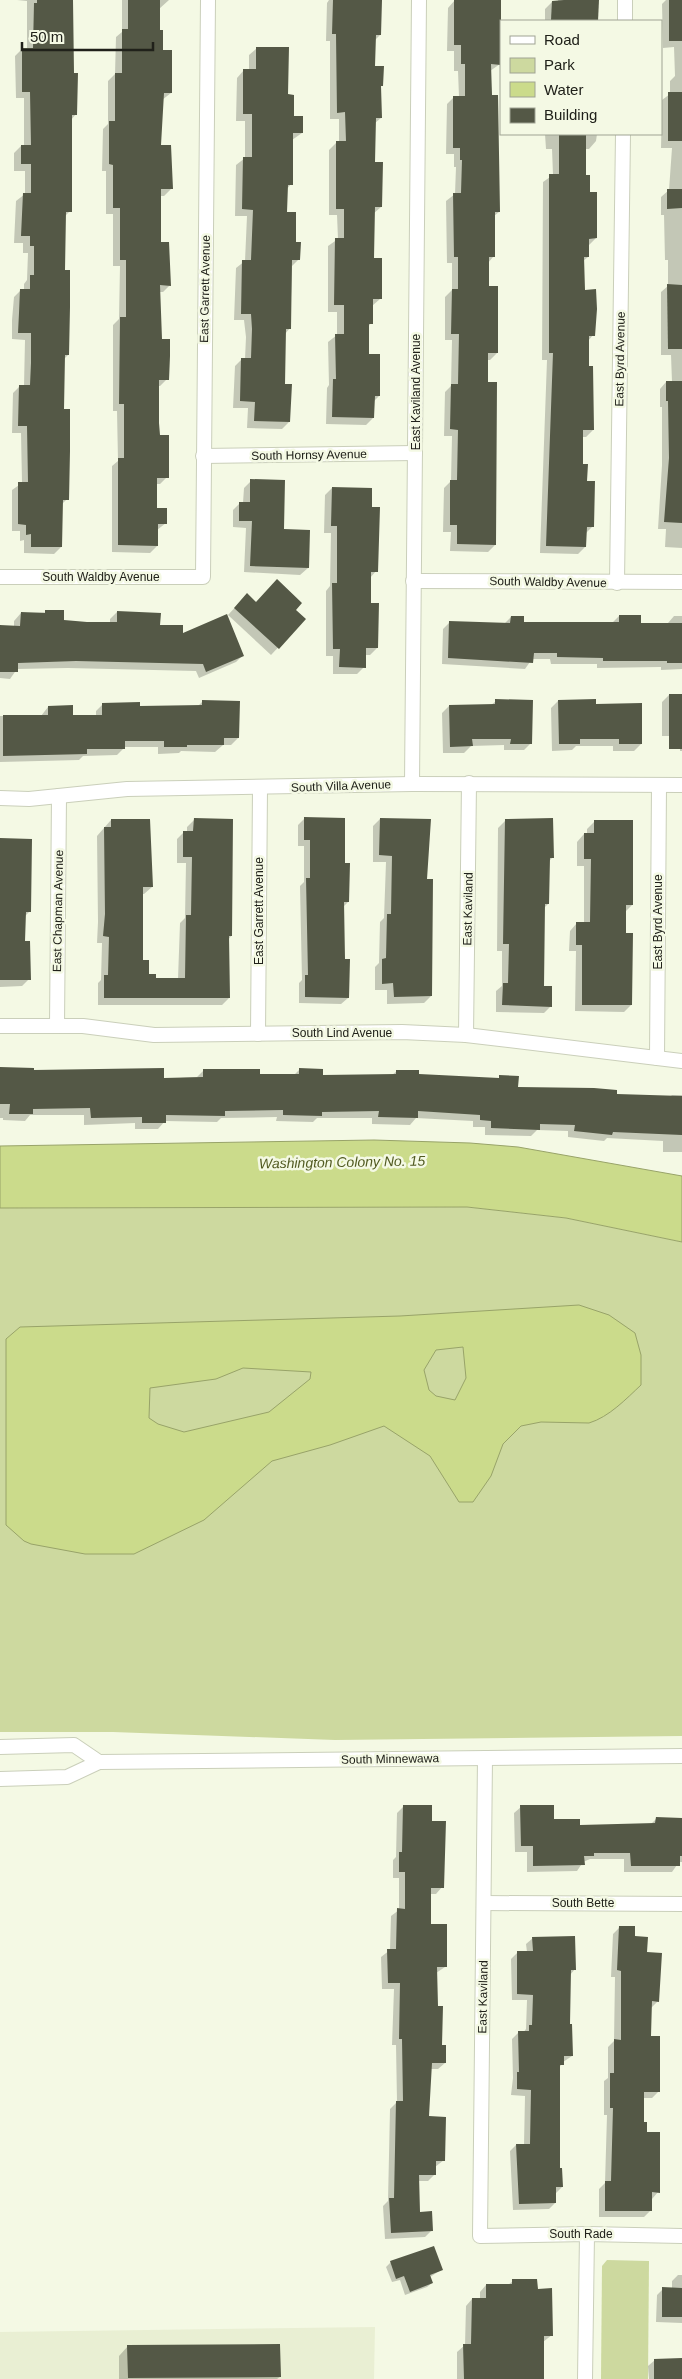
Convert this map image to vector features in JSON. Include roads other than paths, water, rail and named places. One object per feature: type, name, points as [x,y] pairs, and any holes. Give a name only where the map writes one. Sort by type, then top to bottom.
[{"type":"street","name":"East Garrett Avenue","points":[[203,577],[208,0]]},
{"type":"street","name":"East Kaviland Avenue","points":[[412,784],[419,0]]},
{"type":"street","points":[[625,0],[625,20]]},
{"type":"street","name":"East Byrd Avenue","points":[[617,583],[623,135]]},
{"type":"street","name":"South Hornsy Avenue","points":[[203,456],[415,453]]},
{"type":"street","name":"South Waldby Avenue","points":[[0,577],[203,577]]},
{"type":"street","name":"South Waldby Avenue","points":[[413,581],[682,582]]},
{"type":"street","name":"South Villa Avenue","points":[[0,798],[29,799],[128,789],[469,783],[682,785]]},
{"type":"street","name":"East Kaviland","points":[[466,1035],[469,783]]},
{"type":"street","name":"East Byrd Avenue","points":[[657,1058],[659,786]]},
{"type":"street","name":"East Garrett Avenue","points":[[258,1034],[260,788]]},
{"type":"street","name":"East Chapman Avenue","points":[[57,1026],[59,796]]},
{"type":"street","name":"South Lind Avenue","points":[[0,1026],[84,1026],[154,1035],[402,1032],[466,1035],[682,1060]]},
{"type":"street","points":[[0,1747],[74,1745],[99,1762]]},
{"type":"street","name":"South Minnewawa","points":[[0,1779],[67,1777],[99,1762],[682,1756]]},
{"type":"street","name":"East Kaviland","points":[[480,2236],[485,1758]]},
{"type":"street","name":"South Bette","points":[[484,1903],[682,1904]]},
{"type":"street","points":[[585,2379],[587,2234]]},
{"type":"street","name":"South Rade","points":[[480,2236],[587,2234],[682,2236]]},
{"type":"water","name":"Washington Colony No. 15","points":[[374,1140],[470,1143],[518,1147],[682,1176],[682,1242],[566,1218],[467,1207],[0,1208],[0,1146]]},
{"type":"water","points":[[579,1305],[609,1315],[635,1333],[641,1355],[641,1385],[610,1412],[589,1423],[541,1422],[521,1426],[503,1444],[491,1476],[473,1502],[459,1502],[430,1456],[384,1426],[330,1445],[272,1461],[204,1520],[134,1554],[85,1554],[31,1544],[24,1541],[6,1525],[6,1339],[20,1327],[400,1316]],"holes":[[[463,1347],[466,1378],[455,1400],[436,1396],[429,1390],[424,1370],[436,1350]],[[243,1368],[311,1372],[310,1379],[269,1412],[184,1432],[158,1424],[149,1418],[150,1388],[216,1379]]]}]
